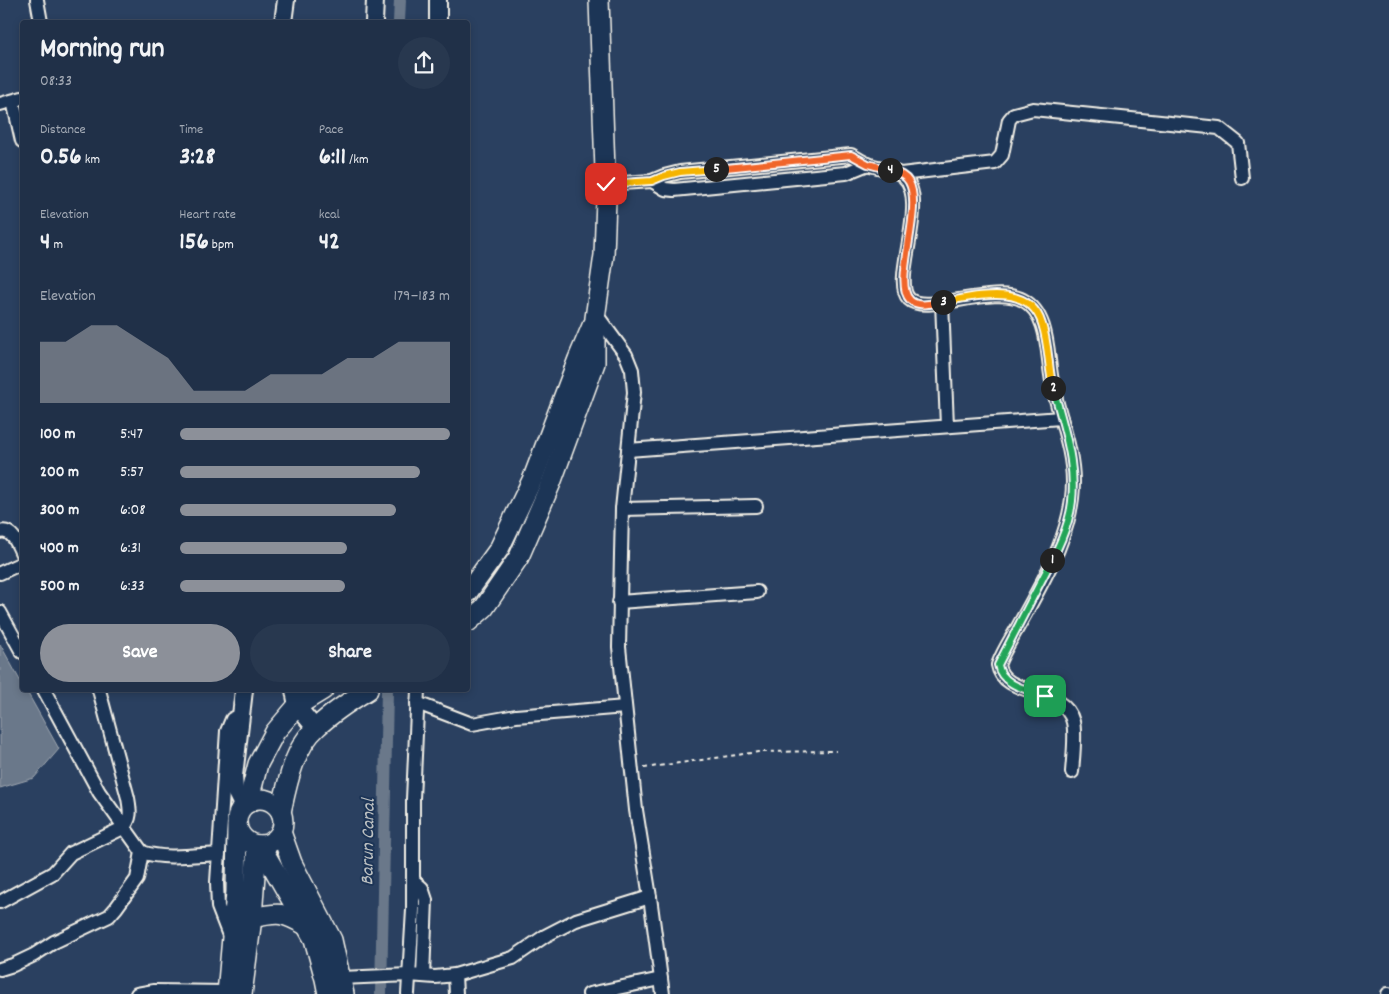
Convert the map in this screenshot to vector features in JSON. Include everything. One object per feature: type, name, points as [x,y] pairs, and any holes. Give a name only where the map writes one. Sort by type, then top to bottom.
[{"type":"highway","points":[[470,620],[484,608],[519,557],[551,483],[595,363],[596,316],[604,255],[606,184],[599,0]]},
{"type":"highway","points":[[470,589],[499,549],[516,514],[596,316]]},
{"type":"highway","points":[[232,993],[232,941],[239,813],[245,805],[258,764],[295,698],[316,692]]},
{"type":"highway","points":[[281,812],[288,778],[300,751],[316,728],[347,703],[365,692]]},
{"type":"highway","points":[[245,805],[254,800],[266,800],[281,812],[283,818],[281,832],[292,863],[332,940],[343,986]]},
{"type":"highway","points":[[237,826],[243,838],[248,842],[259,845],[273,841],[281,832]]},
{"type":"highway","points":[[232,993],[252,918],[259,845]]},
{"type":"highway","points":[[259,845],[308,926],[326,979],[328,994]]},
{"type":"highway","points":[[252,918],[281,914],[290,916],[308,926]]},
{"type":"main road","points":[[282,20],[286,0]]},
{"type":"main road","points":[[374,20],[375,0]]},
{"type":"main road","points":[[438,0],[438,20]]},
{"type":"main road","points":[[244,692],[234,776],[235,791],[245,805]]},
{"type":"main road","points":[[295,698],[316,728]]},
{"type":"street","points":[[37,0],[40,20]]},
{"type":"street","points":[[0,104],[18,100],[20,120]]},
{"type":"street","points":[[902,174],[995,163],[1002,155],[1009,120],[1014,114],[1033,109],[1219,128],[1238,143],[1242,178]]},
{"type":"street","points":[[606,184],[652,181],[680,172],[851,155],[868,164],[887,168],[902,174],[909,182],[913,193],[904,287],[910,300],[917,304],[927,304],[983,296],[1015,296],[1025,301],[1035,310],[1042,322],[1053,386],[1068,444],[1073,482],[1071,508],[1069,520],[1050,564],[998,665],[999,672],[1011,683],[1056,700],[1070,713],[1074,724],[1072,772]]},
{"type":"street","points":[[652,181],[665,190],[674,190],[839,174],[854,171],[868,164]]},
{"type":"street","points":[[942,302],[947,426]]},
{"type":"street","points":[[596,316],[626,355],[632,370],[634,392],[622,509],[619,647],[636,810],[663,994]]},
{"type":"street","points":[[628,450],[1061,418]]},
{"type":"street","points":[[622,509],[756,506]]},
{"type":"street","points":[[0,532],[4,530],[8,532],[20,550]]},
{"type":"street","points":[[0,573],[20,565]]},
{"type":"street","points":[[619,602],[757,592]]},
{"type":"street","points":[[0,612],[20,648]]},
{"type":"street","points":[[45,692],[88,775],[123,828],[142,852],[149,855],[163,856],[219,854]]},
{"type":"street","points":[[0,902],[53,873],[71,853],[123,828],[129,821],[128,798],[100,692]]},
{"type":"street","points":[[408,994],[413,910],[413,799],[418,696],[472,724],[516,716],[625,707]]},
{"type":"street","points":[[232,941],[218,907],[217,882],[227,731],[232,719],[241,715]]},
{"type":"street","points":[[0,969],[26,959],[54,942],[109,916],[137,879],[142,852]]},
{"type":"street","points":[[413,880],[422,888],[426,900],[423,976]]},
{"type":"street","points":[[343,986],[409,975],[455,975],[513,958],[545,936],[576,920],[650,897]]},
{"type":"street","points":[[455,975],[456,994]]},
{"type":"street","points":[[589,994],[662,979]]},
{"type":"street","points":[[137,994],[154,991],[232,993]]},
{"type":"path","points":[[631,770],[758,752],[836,751]]},
{"type":"water","points":[[0,644],[20,680],[20,692],[27,692],[59,749],[34,778],[0,788]]},
{"type":"waterway","name":"Barun Canal","points":[[399,20],[400,0]]},
{"type":"waterway","name":"Barun Canal","points":[[381,994],[387,692]]},
{"type":"route","points":[[606,184],[652,181],[680,172],[851,155],[868,164],[887,168],[902,174],[909,182],[913,193],[913,207],[904,287],[910,300],[917,304],[927,304],[983,296],[1015,296],[1025,301],[1035,310],[1042,322],[1053,386],[1068,444],[1073,482],[1071,508],[1069,520],[1050,564],[998,665],[999,672],[1011,683],[1045,696]]}]
